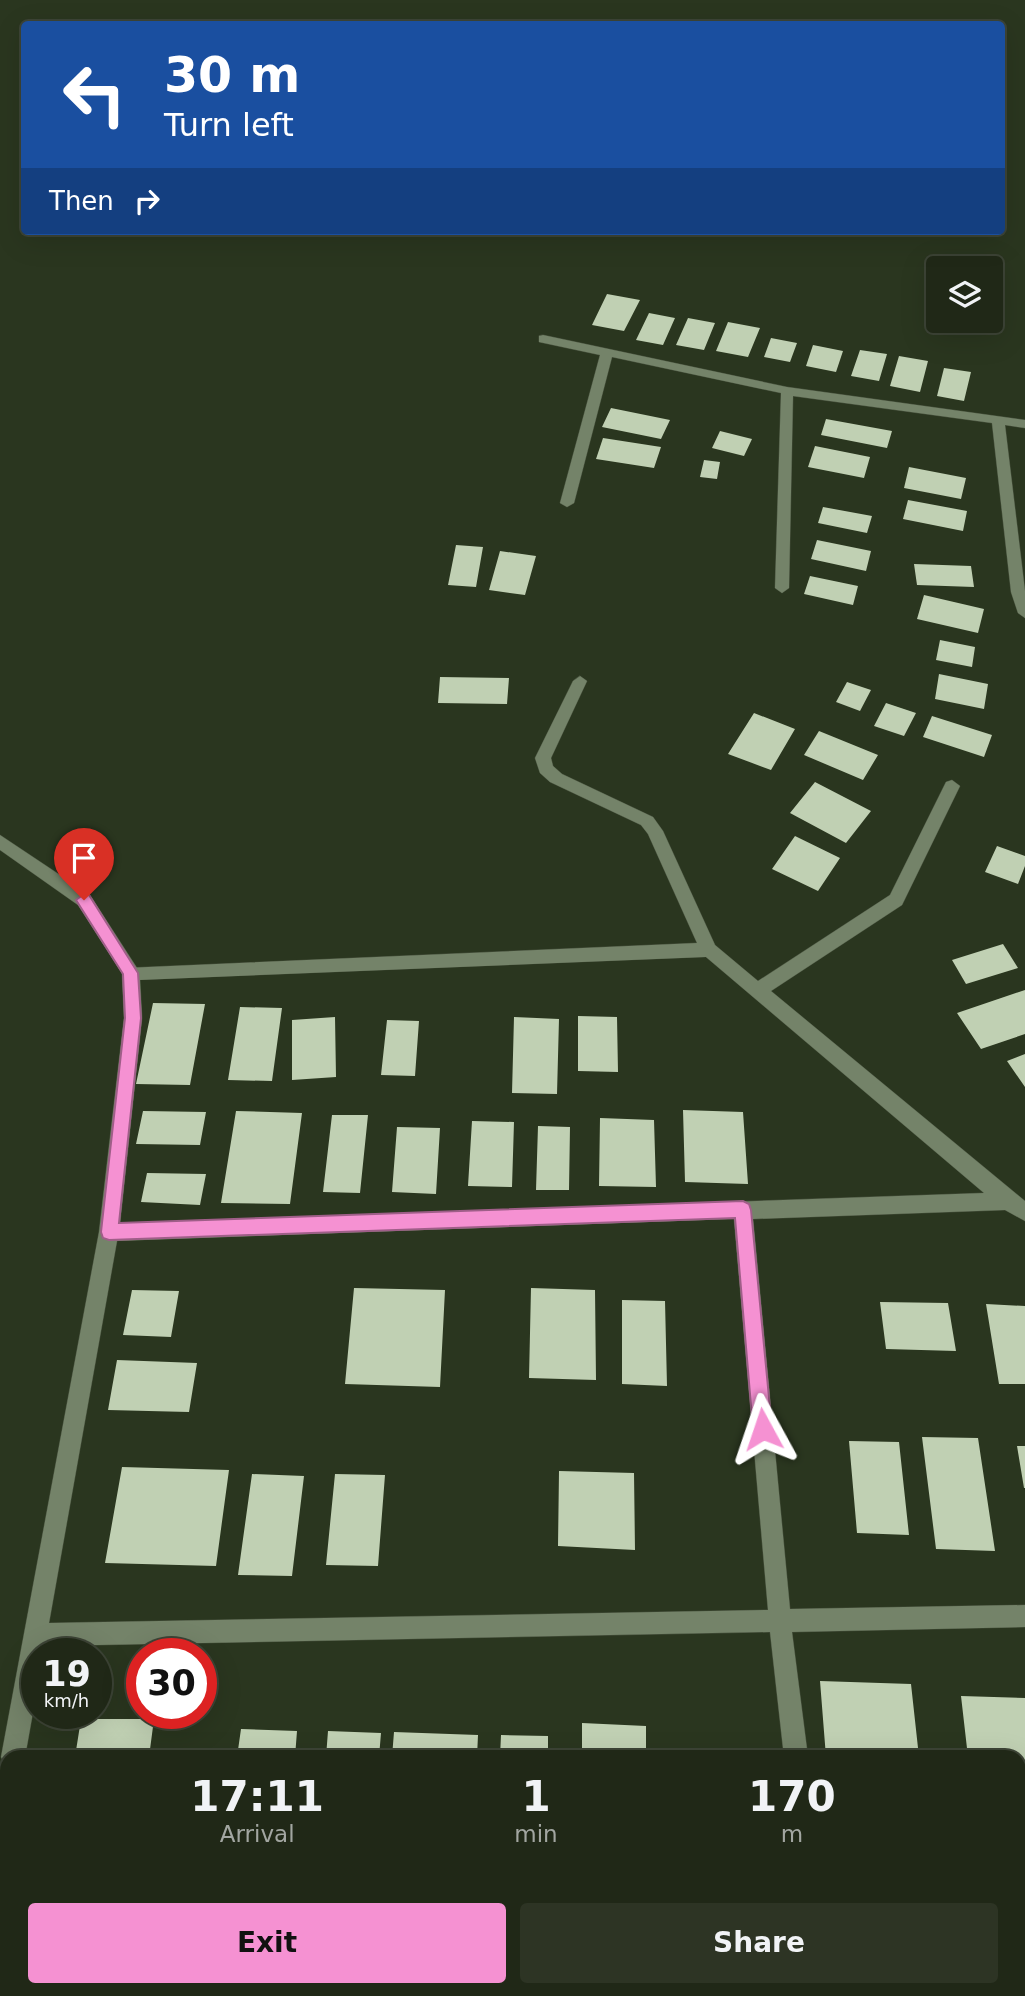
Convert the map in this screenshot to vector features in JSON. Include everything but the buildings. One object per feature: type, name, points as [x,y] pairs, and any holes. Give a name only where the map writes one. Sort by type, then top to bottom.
[{"type":"street","points":[[543,339],[787,391],[1025,424]]},
{"type":"street","points":[[567,503],[607,352]]},
{"type":"street","points":[[782,588],[787,391]]},
{"type":"street","points":[[998,420],[1018,592],[1025,613]]},
{"type":"street","points":[[580,681],[543,758],[546,769],[556,778],[647,821],[655,831],[709,950],[1017,1206]]},
{"type":"street","points":[[759,990],[897,900],[953,786]]},
{"type":"street","points":[[0,841],[84,900],[131,973],[133,1018],[109,1232],[14,1750]]},
{"type":"street","points":[[131,973],[709,950]]},
{"type":"street","points":[[109,1232],[743,1210],[1017,1206]]},
{"type":"street","points":[[743,1210],[780,1622],[795,1750]]},
{"type":"street","points":[[36,1635],[1025,1616]]},
{"type":"route","points":[[84,900],[131,973],[133,1018],[109,1232],[743,1210],[763,1429]]}]
